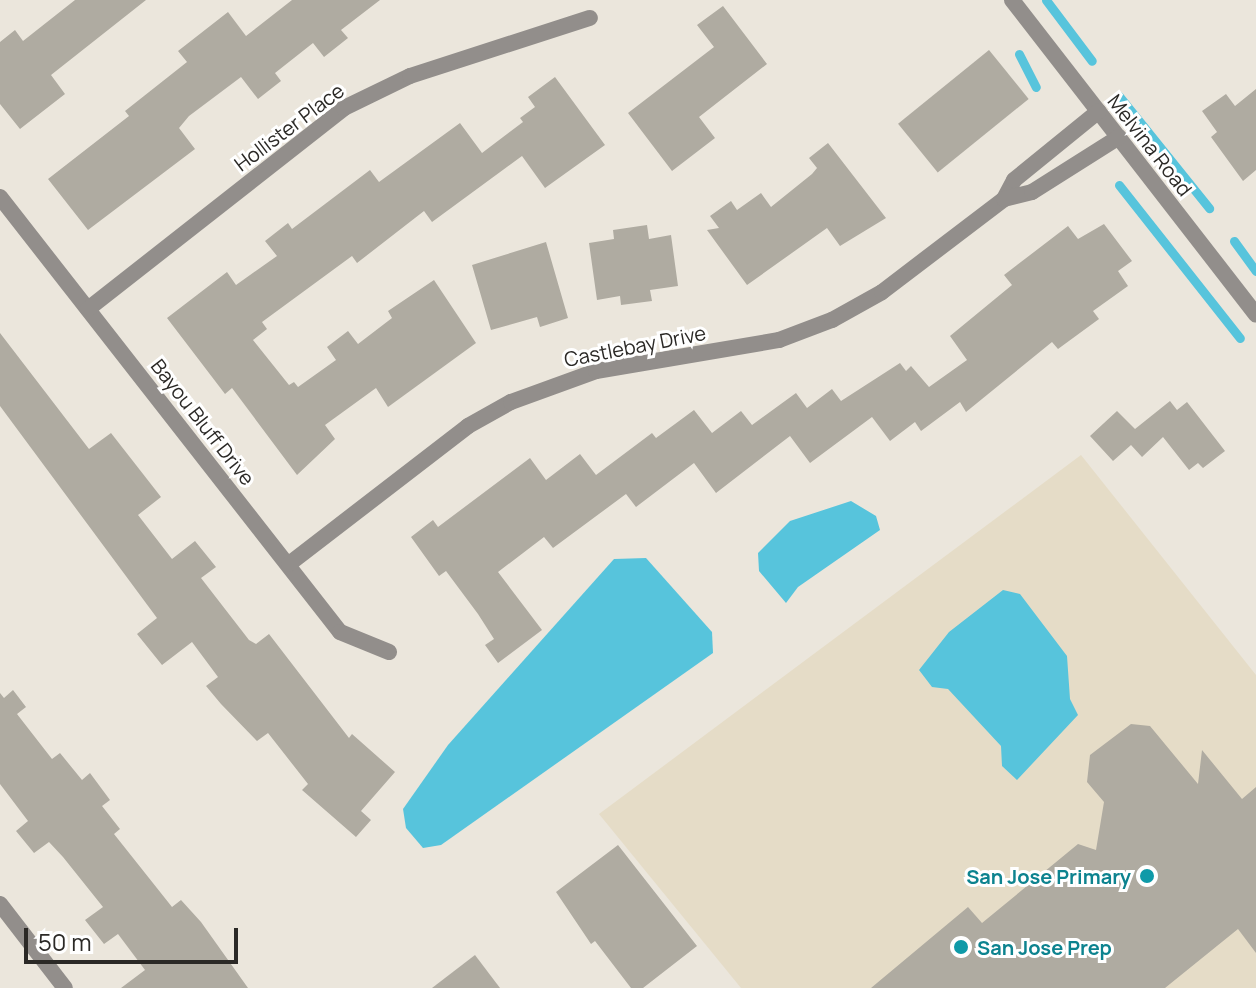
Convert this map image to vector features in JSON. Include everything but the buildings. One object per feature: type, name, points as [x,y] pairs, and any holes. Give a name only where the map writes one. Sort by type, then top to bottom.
[{"type":"street","name":"Melvina Road","points":[[1012,0],[1256,315]]},
{"type":"street","name":"Hollister Place","points":[[88,309],[344,108],[410,76],[590,18]]},
{"type":"street","name":"Castlebay Drive","points":[[1004,199],[1014,180],[1099,111]]},
{"type":"street","name":"Castlebay Drive","points":[[289,564],[468,426],[511,402],[596,371],[779,340],[832,320],[882,292],[1004,199],[1032,192],[1119,137]]},
{"type":"street","name":"Bayou Bluff Drive","points":[[0,197],[340,632],[389,652]]},
{"type":"street","points":[[0,904],[65,988]]},
{"type":"shaded area","points":[[1081,455],[1256,675],[1256,988],[741,988],[599,814]]},
{"type":"water","points":[[851,501],[876,516],[880,530],[798,587],[786,603],[759,571],[758,553],[790,521]]},
{"type":"water","points":[[646,558],[712,632],[713,653],[441,845],[423,848],[406,828],[403,809],[448,745],[614,559]]},
{"type":"water","points":[[1003,590],[1020,594],[1067,656],[1070,699],[1078,715],[1017,780],[1002,766],[1001,746],[948,689],[932,687],[919,670],[949,632]]},
{"type":"waterway","points":[[1046,0],[1092,61]]},
{"type":"waterway","points":[[1019,54],[1036,87]]},
{"type":"waterway","points":[[1119,96],[1209,208]]},
{"type":"waterway","points":[[1119,185],[1240,338]]},
{"type":"waterway","points":[[1234,241],[1256,271]]},
{"type":"place","name":"San Jose Primary","points":[[1147,876]]},
{"type":"place","name":"San Jose Prep","points":[[961,947]]}]
